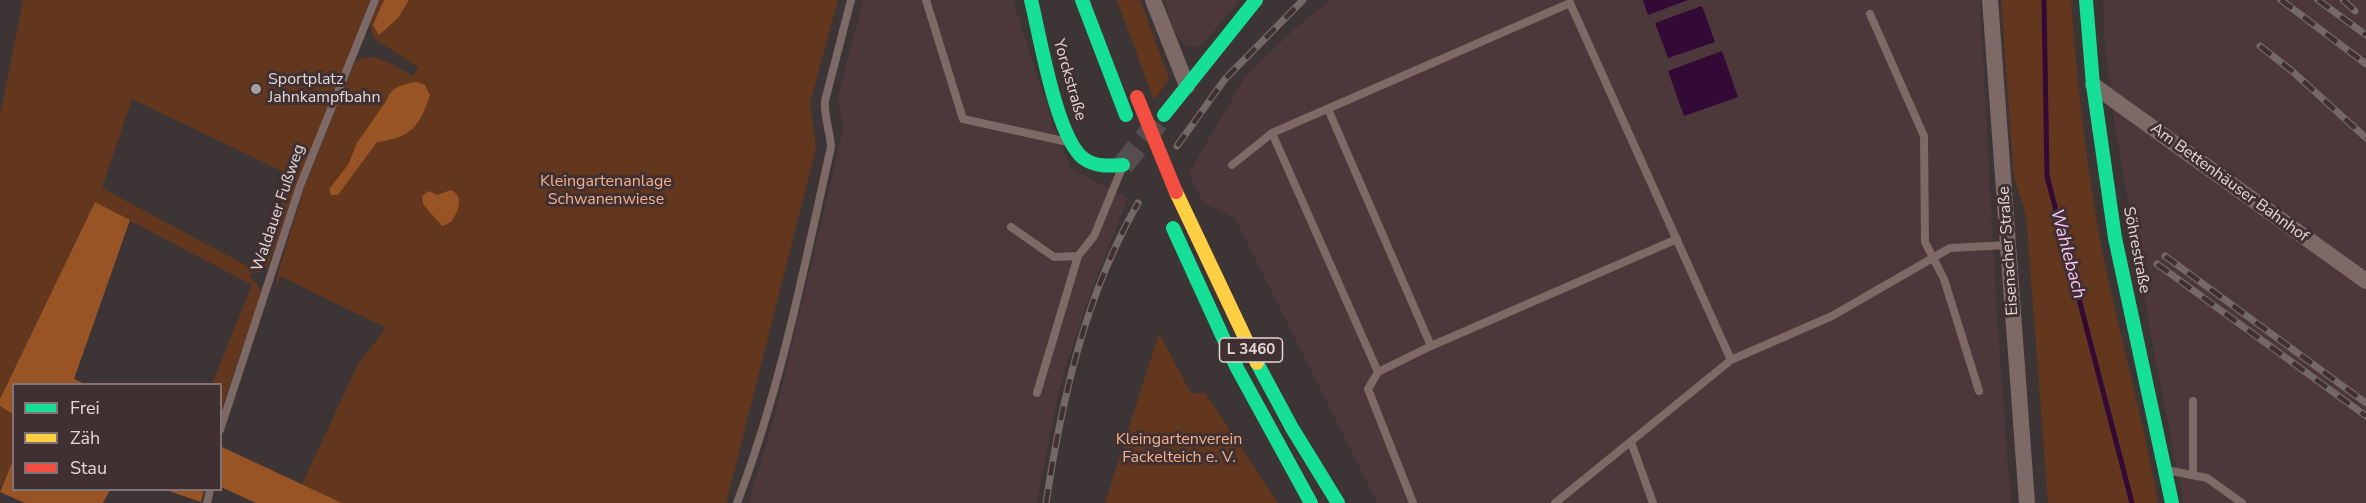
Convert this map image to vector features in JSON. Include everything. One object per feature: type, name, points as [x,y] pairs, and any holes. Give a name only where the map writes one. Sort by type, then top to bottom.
[{"type":"main road","name":"Yorckstraße","points":[[1031,0],[1058,108],[1071,143],[1078,154],[1089,162],[1108,167],[1123,165]]},
{"type":"main road","points":[[1082,0],[1128,120]]},
{"type":"main road","points":[[1164,115],[1256,0]]},
{"type":"main road","name":"Söhrestraße","points":[[2086,0],[2093,85],[2115,238],[2172,503]]},
{"type":"main road","name":"L 3460","points":[[1136,92],[1176,192],[1223,299],[1278,401],[1338,503]]},
{"type":"main road","name":"L 3460","points":[[1169,218],[1195,281],[1236,364],[1311,503]]},
{"type":"street","points":[[1153,0],[1187,86]]},
{"type":"street","name":"Eisenacher Straße","points":[[1990,0],[2027,503]]},
{"type":"street","name":"Am Bettenhäuser Bahnhof","points":[[2093,85],[2366,281]]},
{"type":"lane","name":"Waldauer Fußweg","points":[[222,424],[300,186],[375,0]]},
{"type":"lane","points":[[737,503],[757,450],[783,360],[831,147],[830,130],[824,114],[825,101],[851,0]]},
{"type":"lane","points":[[926,0],[963,119],[1071,143]]},
{"type":"lane","points":[[1232,165],[1272,133],[1570,3],[1731,360]]},
{"type":"lane","points":[[1870,14],[1924,136],[1925,242],[1944,279],[1978,391]]},
{"type":"lane","points":[[1328,109],[1431,346]]},
{"type":"lane","points":[[1272,133],[1378,372]]},
{"type":"lane","points":[[1037,393],[1078,256],[1094,236],[1123,165]]},
{"type":"lane","points":[[1011,227],[1054,257],[1078,256]]},
{"type":"lane","points":[[1413,503],[1368,389],[1378,372],[1431,346],[1677,239]]},
{"type":"lane","points":[[1555,503],[1731,360],[1832,316],[1950,248],[2008,245]]},
{"type":"lane","points":[[2193,401],[2193,476]]},
{"type":"lane","points":[[1631,442],[1653,503]]},
{"type":"lane","points":[[2165,470],[2207,478],[2242,503]]},
{"type":"shaded area","points":[[384,0],[409,0],[398,18],[379,35],[373,25]]},
{"type":"shaded area","points":[[863,0],[1013,0],[1055,130],[1071,168],[1128,198],[1068,359],[1056,404],[1037,503],[748,503],[776,411],[843,130],[838,98]]},
{"type":"shaded area","points":[[1164,0],[1240,0],[1202,45],[1194,47],[1184,45],[1174,31]]},
{"type":"shaded area","points":[[1331,0],[1980,0],[1997,315],[2011,503],[1377,503],[1235,218],[1202,202],[1189,173],[1245,77],[1301,23]]},
{"type":"shaded area","points":[[1643,0],[1688,0],[1648,15]]},
{"type":"shaded area","points":[[2103,0],[2366,0],[2366,503],[2183,503],[2148,320],[2115,124],[2105,51]]},
{"type":"shaded area","points":[[1702,6],[1715,42],[1668,58],[1655,23]]},
{"type":"shaded area","points":[[1722,51],[1738,97],[1684,116],[1668,71]]},
{"type":"shaded area","points":[[416,82],[425,85],[430,95],[418,122],[406,134],[377,142],[338,195],[331,195],[329,189],[348,165],[357,143],[391,92],[398,87]]},
{"type":"shaded area","points":[[451,190],[458,197],[458,209],[451,222],[442,226],[423,204],[422,196],[429,191],[437,195]]},
{"type":"shaded area","points":[[95,202],[130,220],[74,379],[83,383],[12,383],[12,413],[0,406],[0,399]]},
{"type":"shaded area","points":[[222,447],[342,503],[256,503],[222,487]]},
{"type":"shaded area","points":[[12,462],[12,491],[109,491],[103,503],[25,503],[0,492]]},
{"type":"shaded area","points":[[169,491],[204,491],[201,502]]},
{"type":"green space","points":[[23,0],[370,0],[297,185],[268,267],[260,272],[250,273],[249,276],[258,285],[261,293],[222,408],[222,383],[212,383],[252,285],[95,202],[0,399],[0,115]],"holes":[[[132,99],[292,176],[260,262],[251,268],[102,188]]]},
{"type":"green space","name":"Kleingartenanlage Schwanenwiese","points":[[380,0],[838,0],[810,103],[816,148],[726,503],[342,503],[302,484],[358,364],[386,328],[280,276],[277,286],[276,280],[304,188],[354,64],[368,57],[375,58],[413,76],[418,67],[376,40],[373,35],[371,24]]},
{"type":"green space","points":[[1117,0],[1140,0],[1169,79],[1154,100]]},
{"type":"green space","points":[[2001,0],[2071,0],[2083,123],[2101,245],[2158,503],[2048,503],[2026,214],[2014,178]]},
{"type":"green space","name":"Kleingartenverein Fackelteich e. V.","points":[[1159,333],[1191,393],[1205,393],[1278,503],[1105,503]]},
{"type":"green space","points":[[0,406],[12,413],[12,462],[0,488]]},
{"type":"waterway","name":"Wahlebach","points":[[2044,0],[2047,176],[2132,503]]},
{"type":"tunnel","points":[[1123,165],[1161,118]]},
{"type":"railway","points":[[1177,146],[1225,79],[1303,0]]},
{"type":"railway","points":[[2281,0],[2366,64]]},
{"type":"railway","points":[[2318,0],[2366,35]]},
{"type":"railway","points":[[2343,0],[2355,11]]},
{"type":"railway","points":[[2260,46],[2292,71],[2366,138]]},
{"type":"railway","points":[[1046,503],[1068,386],[1078,348],[1104,274],[1119,238],[1138,203]]},
{"type":"railway","points":[[2165,256],[2366,403]]},
{"type":"railway","points":[[2157,264],[2366,416]]},
{"type":"traffic: fast","points":[[1031,0],[1050,84],[1073,146],[1083,158],[1092,163],[1107,166],[1123,165]]},
{"type":"traffic: fast","points":[[1082,0],[1126,115]]},
{"type":"traffic: fast","points":[[1164,115],[1256,0]]},
{"type":"traffic: fast","points":[[2086,0],[2093,85],[2115,238],[2172,503]]},
{"type":"traffic: fast","points":[[1173,228],[1237,368],[1311,503]]},
{"type":"traffic: fast","points":[[1257,363],[1292,428],[1338,503]]},
{"type":"traffic: slow","points":[[1176,192],[1257,363]]},
{"type":"traffic: jam","points":[[1137,97],[1176,192]]},
{"type":"place","name":"Sportplatz Jahnkampfbahn","points":[[256,89]]}]
